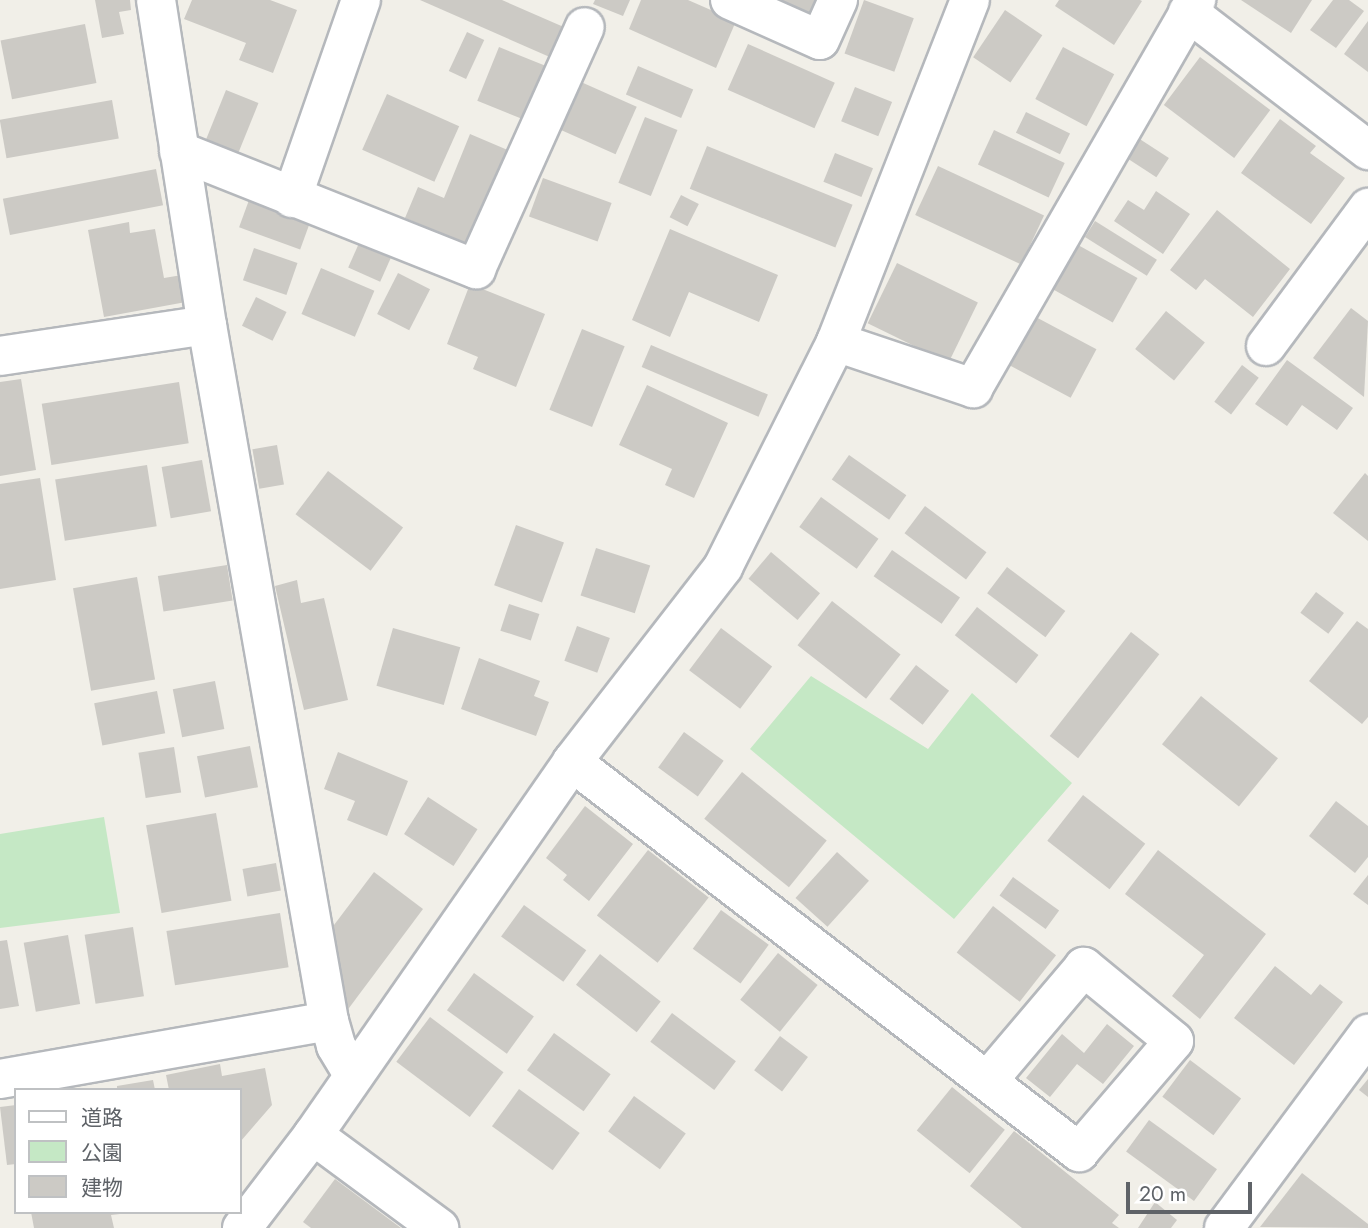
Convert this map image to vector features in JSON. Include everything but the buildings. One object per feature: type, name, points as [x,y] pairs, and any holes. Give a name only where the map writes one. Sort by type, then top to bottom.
[{"type":"street","points":[[156,0],[207,325],[329,1021],[336,1046],[353,1074]]},
{"type":"street","points":[[292,198],[361,0]]},
{"type":"street","points":[[730,0],[820,40],[838,0]]},
{"type":"street","points":[[242,1228],[313,1135],[572,762],[723,567],[836,342],[970,0]]},
{"type":"street","points":[[836,342],[972,388],[1192,6],[1368,150]]},
{"type":"street","points":[[179,151],[476,269],[585,27]]},
{"type":"street","points":[[1266,346],[1368,208]]},
{"type":"street","points":[[0,356],[207,325]]},
{"type":"street","points":[[572,762],[989,1079],[1079,1152],[1174,1041],[1084,967],[989,1079]]},
{"type":"street","points":[[0,1079],[329,1021]]},
{"type":"street","points":[[1224,1228],[1368,1034]]},
{"type":"street","points":[[313,1135],[439,1228]]},
{"type":"green space","points":[[811,676],[928,749],[972,693],[1072,783],[954,919],[750,749]]},
{"type":"green space","points":[[104,817],[120,913],[0,928],[0,834]]}]
